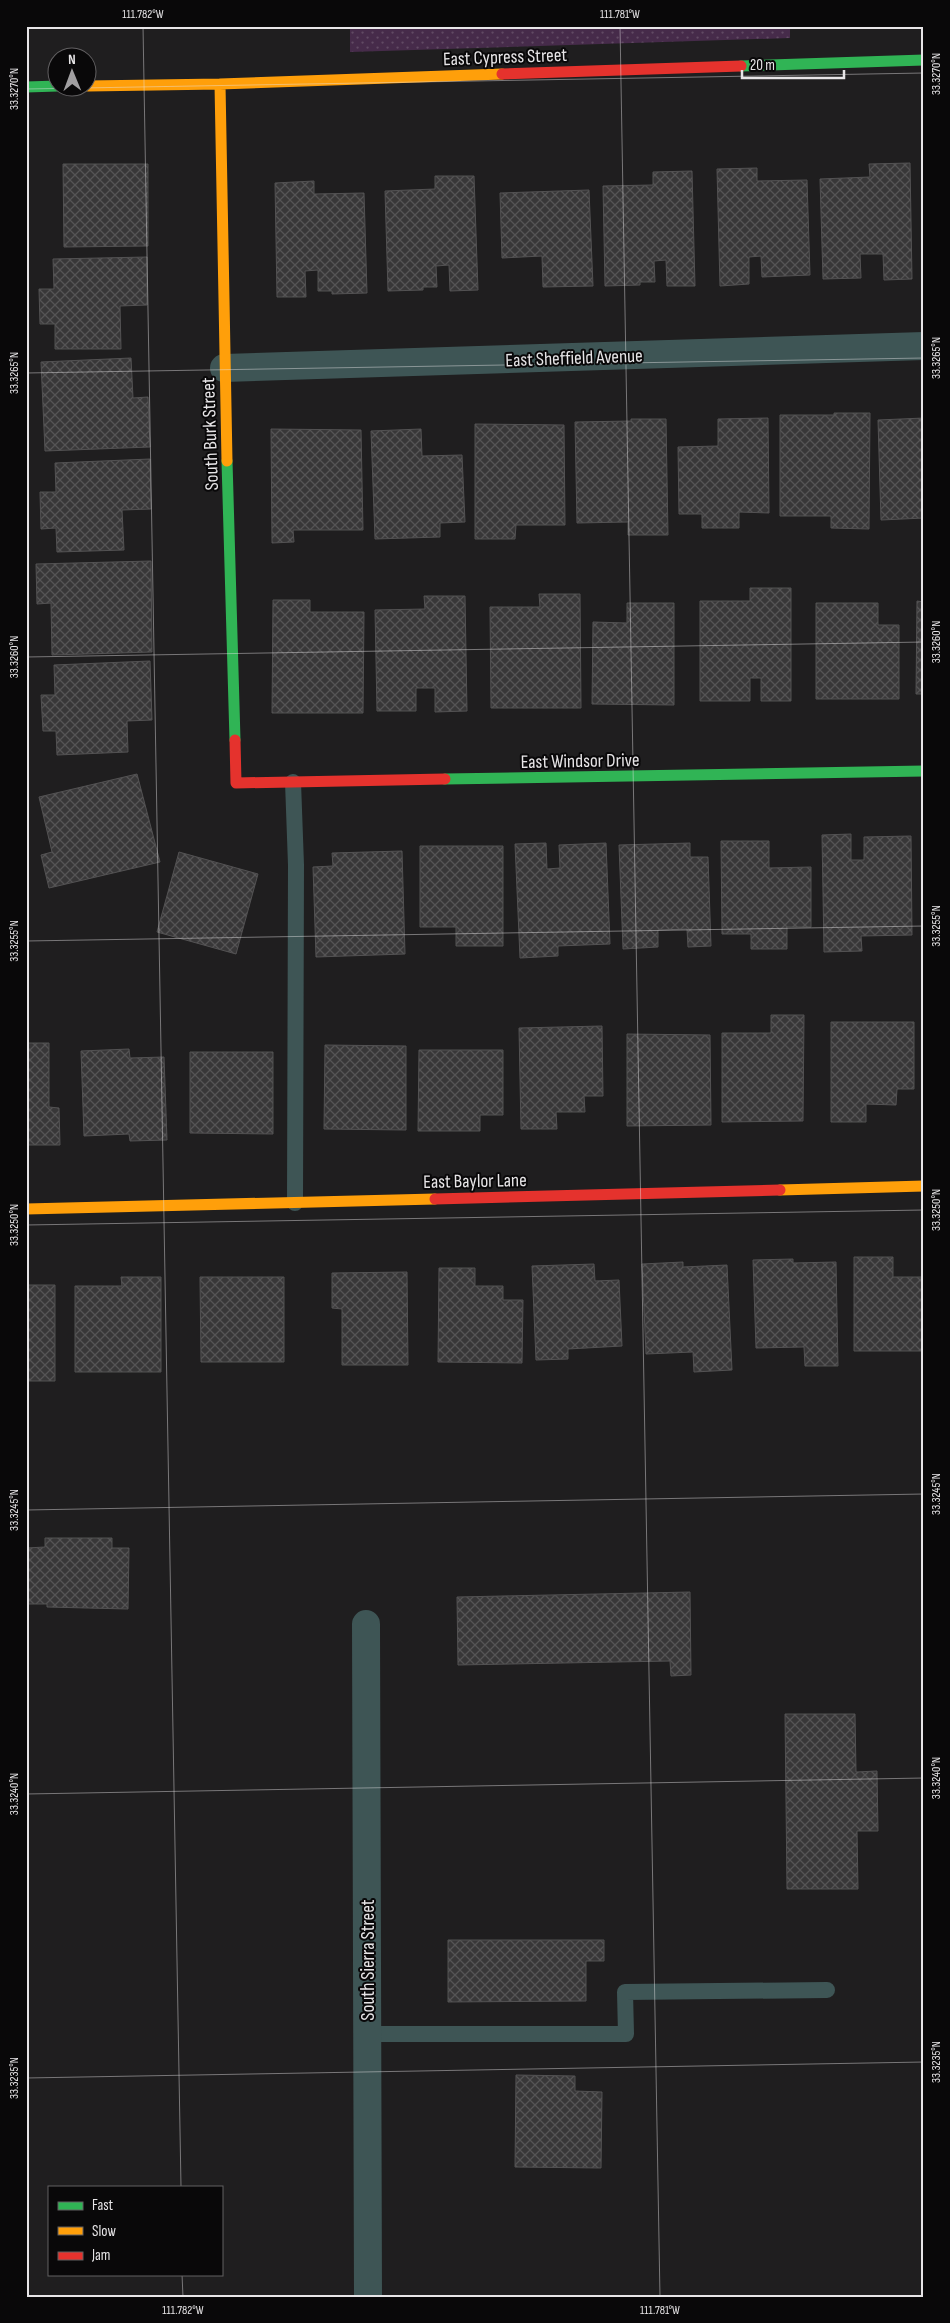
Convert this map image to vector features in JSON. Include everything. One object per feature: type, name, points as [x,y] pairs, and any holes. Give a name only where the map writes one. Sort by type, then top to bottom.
[{"type":"street","name":"East Cypress Street","points":[[98,86],[220,84],[924,60]]},
{"type":"street","name":"South Burk Street","points":[[220,84],[224,368],[236,783]]},
{"type":"street","points":[[26,87],[48,86]]},
{"type":"street","name":"East Sheffield Avenue","points":[[224,368],[924,346]]},
{"type":"street","name":"East Windsor Drive","points":[[236,783],[924,771]]},
{"type":"street","name":"East Baylor Lane","points":[[26,1209],[924,1186]]},
{"type":"street","name":"South Sierra Street","points":[[366,1624],[368,2297]]},
{"type":"lane","points":[[293,782],[296,865],[295,1203]]},
{"type":"lane","points":[[368,2034],[626,2034],[625,1992],[827,1990]]},
{"type":"shaded area","points":[[350,26],[790,26],[790,38],[350,52]]},
{"type":"building","points":[[910,163],[912,279],[884,280],[883,254],[860,254],[861,278],[823,279],[820,179],[870,177],[869,164]]},
{"type":"building","points":[[63,164],[148,164],[148,246],[64,247]]},
{"type":"building","points":[[757,168],[757,181],[807,180],[810,275],[762,277],[761,256],[749,257],[749,284],[720,286],[717,169]]},
{"type":"building","points":[[692,171],[695,286],[667,286],[666,260],[654,261],[655,282],[640,282],[640,285],[605,286],[603,186],[653,185],[653,172]]},
{"type":"building","points":[[435,176],[474,176],[478,290],[450,291],[449,265],[436,266],[437,287],[423,287],[423,290],[388,291],[385,191],[435,189]]},
{"type":"building","points":[[314,181],[314,194],[364,193],[367,293],[332,294],[332,291],[318,291],[318,270],[305,271],[306,297],[277,297],[275,183]]},
{"type":"building","points":[[589,190],[593,286],[543,287],[542,256],[502,258],[500,193]]},
{"type":"building","points":[[147,257],[147,305],[120,306],[121,349],[55,349],[55,324],[40,324],[39,289],[54,289],[53,259]]},
{"type":"building","points":[[131,358],[133,398],[148,397],[150,447],[45,451],[41,362]]},
{"type":"building","points":[[834,413],[870,413],[869,529],[831,528],[831,516],[780,516],[780,415],[834,415]]},
{"type":"building","points":[[768,418],[769,513],[739,512],[739,528],[702,528],[702,514],[679,514],[678,447],[718,446],[718,419]]},
{"type":"building","points":[[924,418],[924,518],[881,520],[878,420]]},
{"type":"building","points":[[631,419],[666,419],[668,535],[628,535],[628,522],[577,523],[575,422],[631,421]]},
{"type":"building","points":[[475,424],[564,425],[565,525],[516,525],[515,539],[475,539]]},
{"type":"building","points":[[271,429],[361,430],[363,530],[293,530],[294,542],[272,543]]},
{"type":"building","points":[[421,429],[422,456],[462,455],[465,522],[440,523],[440,537],[375,539],[371,431]]},
{"type":"building","points":[[150,459],[151,509],[122,510],[124,550],[57,552],[56,528],[41,529],[40,492],[56,492],[55,463]]},
{"type":"building","points":[[151,561],[152,652],[52,655],[51,603],[37,604],[36,564]]},
{"type":"building","points":[[750,588],[791,588],[791,701],[761,701],[761,678],[750,678],[750,701],[700,701],[700,601],[750,601]]},
{"type":"building","points":[[539,594],[580,594],[581,708],[491,708],[490,607],[540,607]]},
{"type":"building","points":[[424,596],[465,596],[467,711],[435,712],[435,688],[416,688],[416,711],[377,711],[375,610],[425,609]]},
{"type":"building","points":[[273,600],[310,600],[310,612],[364,612],[363,713],[272,713]]},
{"type":"building","points":[[917,601],[924,602],[924,694],[916,694]]},
{"type":"building","points":[[627,603],[674,603],[674,705],[592,704],[593,622],[627,623]]},
{"type":"building","points":[[816,603],[878,603],[878,625],[899,625],[899,699],[816,699]]},
{"type":"building","points":[[150,661],[152,720],[127,721],[128,752],[57,755],[56,731],[43,731],[41,695],[55,695],[54,665]]},
{"type":"building","points":[[137,774],[160,862],[49,888],[41,855],[52,852],[39,797]]},
{"type":"building","points":[[851,834],[851,860],[864,860],[864,837],[911,836],[912,935],[861,936],[862,951],[824,952],[822,835]]},
{"type":"building","points":[[721,841],[769,841],[769,868],[811,867],[811,927],[787,927],[787,949],[751,949],[751,934],[722,934]]},
{"type":"building","points":[[546,843],[547,869],[560,868],[559,845],[606,843],[610,944],[558,946],[558,956],[520,958],[515,844]]},
{"type":"building","points":[[690,843],[690,857],[708,857],[711,946],[688,947],[687,929],[658,930],[658,947],[623,949],[619,845]]},
{"type":"building","points":[[420,846],[503,846],[503,946],[456,946],[456,927],[420,927]]},
{"type":"building","points":[[402,851],[405,954],[316,957],[313,867],[333,866],[332,853]]},
{"type":"building","points":[[179,852],[258,874],[236,954],[157,932]]},
{"type":"building","points":[[771,1015],[804,1015],[803,1121],[722,1122],[722,1033],[771,1033]]},
{"type":"building","points":[[831,1022],[914,1022],[914,1089],[897,1089],[896,1105],[866,1104],[866,1122],[831,1122]]},
{"type":"building","points":[[602,1026],[603,1096],[584,1096],[585,1112],[556,1112],[557,1129],[521,1129],[519,1028]]},
{"type":"building","points":[[627,1034],[710,1035],[711,1125],[627,1126]]},
{"type":"building","points":[[26,1043],[49,1043],[49,1107],[59,1108],[60,1145],[26,1145]]},
{"type":"building","points":[[325,1045],[406,1046],[406,1130],[324,1129]]},
{"type":"building","points":[[129,1049],[130,1058],[164,1057],[167,1140],[130,1141],[129,1134],[84,1136],[81,1051]]},
{"type":"building","points":[[419,1050],[503,1050],[503,1115],[480,1115],[480,1131],[418,1131]]},
{"type":"building","points":[[190,1052],[273,1052],[273,1134],[190,1133]]},
{"type":"building","points":[[854,1257],[893,1257],[893,1277],[924,1277],[924,1351],[854,1351]]},
{"type":"building","points":[[793,1259],[793,1263],[836,1262],[838,1366],[805,1366],[804,1347],[756,1348],[753,1260]]},
{"type":"building","points":[[683,1262],[683,1267],[727,1265],[732,1370],[694,1372],[693,1352],[646,1354],[642,1264]]},
{"type":"building","points":[[594,1264],[595,1281],[619,1280],[622,1346],[568,1349],[568,1359],[536,1360],[532,1266]]},
{"type":"building","points":[[439,1268],[475,1268],[475,1286],[503,1286],[503,1300],[523,1300],[522,1363],[438,1362]]},
{"type":"building","points":[[407,1272],[408,1365],[342,1365],[342,1309],[332,1308],[332,1273]]},
{"type":"building","points":[[121,1277],[161,1277],[161,1372],[75,1372],[75,1286],[122,1286]]},
{"type":"building","points":[[200,1277],[284,1277],[284,1362],[201,1362]]},
{"type":"building","points":[[26,1285],[55,1285],[55,1381],[26,1381]]},
{"type":"building","points":[[45,1538],[112,1538],[112,1548],[129,1548],[128,1609],[47,1607],[47,1604],[26,1604],[26,1548],[45,1547]]},
{"type":"building","points":[[690,1592],[691,1675],[671,1676],[670,1661],[458,1665],[457,1597]]},
{"type":"building","points":[[785,1714],[855,1714],[856,1772],[877,1771],[878,1831],[857,1831],[858,1889],[787,1889]]},
{"type":"building","points":[[448,1940],[604,1940],[604,1961],[586,1961],[586,2001],[448,2002]]},
{"type":"building","points":[[516,2075],[575,2076],[575,2091],[602,2092],[601,2168],[515,2167]]},
{"type":"traffic: fast","points":[[741,66],[924,60]]},
{"type":"traffic: fast","points":[[26,87],[48,86]]},
{"type":"traffic: fast","points":[[227,461],[235,740]]},
{"type":"traffic: fast","points":[[445,779],[924,771]]},
{"type":"traffic: slow","points":[[98,86],[220,84],[502,74]]},
{"type":"traffic: slow","points":[[220,84],[227,461]]},
{"type":"traffic: slow","points":[[780,1190],[924,1186]]},
{"type":"traffic: slow","points":[[26,1209],[435,1199]]},
{"type":"traffic: jam","points":[[502,74],[741,66]]},
{"type":"traffic: jam","points":[[235,740],[236,783],[445,779]]},
{"type":"traffic: jam","points":[[435,1199],[780,1190]]}]
